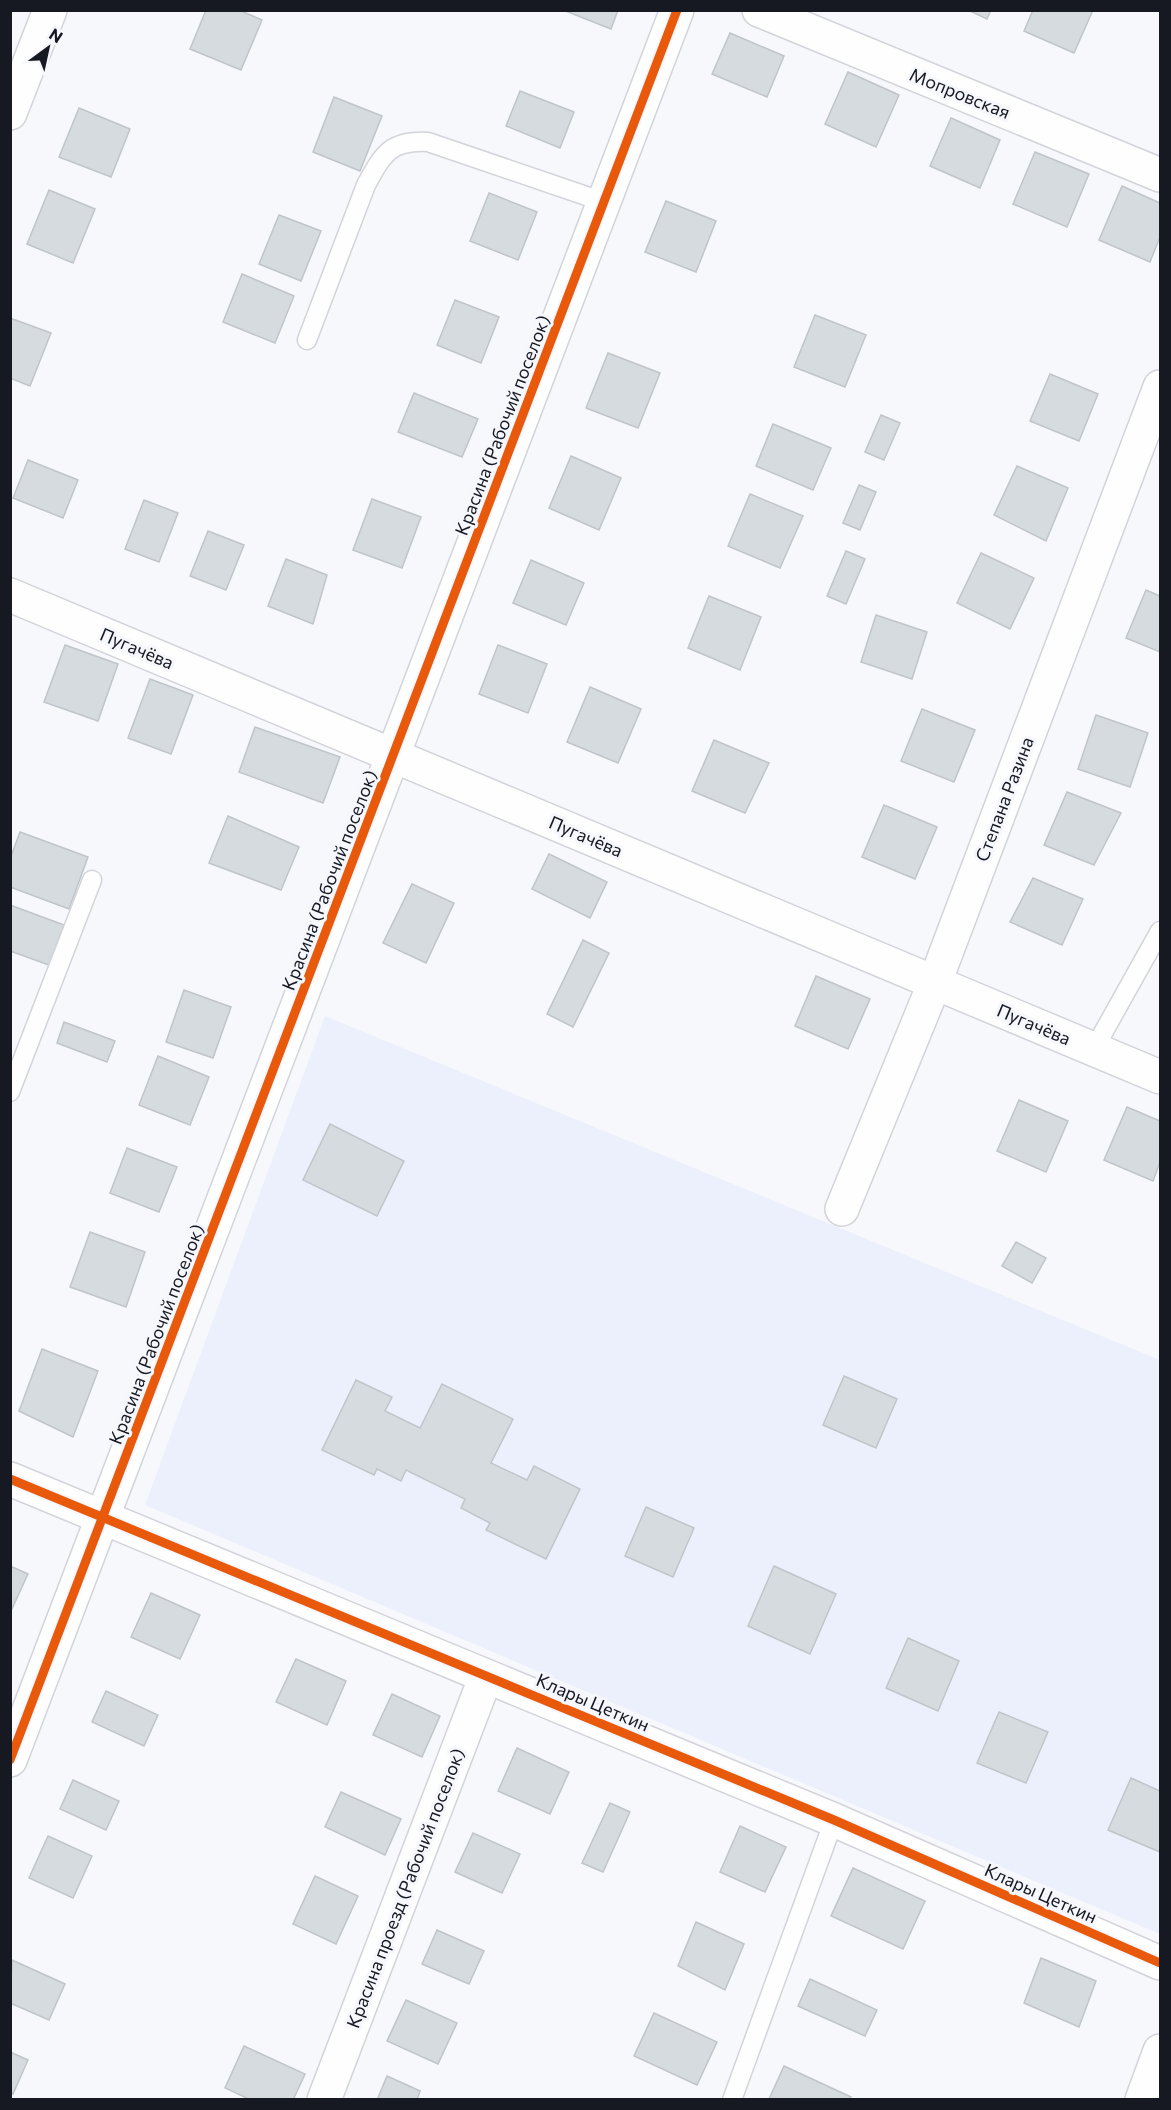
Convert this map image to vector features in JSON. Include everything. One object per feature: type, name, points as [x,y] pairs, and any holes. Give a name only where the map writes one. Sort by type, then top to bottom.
[{"type":"street","points":[[10,113],[50,10]]},
{"type":"street","name":"Красина (Рабочий поселок)","points":[[10,1760],[676,10]]},
{"type":"street","name":"Мопровская","points":[[759,10],[1161,176]]},
{"type":"street","name":"Степана Разина","points":[[842,1209],[935,982],[1161,387]]},
{"type":"street","name":"Пугачёва","points":[[10,595],[1161,1077]]},
{"type":"street","name":"Клары Цеткин","points":[[10,1479],[834,1820],[1161,1963]]},
{"type":"street","name":"Красина проезд (Рабочий поселок)","points":[[324,2100],[486,1676]]},
{"type":"street","points":[[1142,2100],[1161,2051]]},
{"type":"lane","points":[[307,340],[366,184],[376,165],[391,148],[410,141],[428,142],[604,202]]},
{"type":"lane","points":[[10,1092],[92,880]]},
{"type":"lane","points":[[1094,1049],[1161,931]]},
{"type":"lane","points":[[732,2100],[834,1820]]},
{"type":"shaded area","points":[[325,1016],[1160,1360],[1160,1934],[145,1505]]},
{"type":"building","points":[[206,10],[239,10],[262,20],[241,70],[190,49]]},
{"type":"building","points":[[563,10],[618,10],[611,29]]},
{"type":"building","points":[[968,10],[991,10],[987,19]]},
{"type":"building","points":[[1033,10],[1093,10],[1074,53],[1024,31]]},
{"type":"building","points":[[730,33],[784,56],[767,97],[712,74]]},
{"type":"building","points":[[848,72],[899,95],[876,147],[825,124]]},
{"type":"building","points":[[520,91],[574,112],[560,148],[506,126]]},
{"type":"building","points":[[334,97],[382,116],[360,171],[313,152]]},
{"type":"building","points":[[79,108],[130,129],[111,177],[59,157]]},
{"type":"building","points":[[951,118],[1000,140],[980,188],[930,166]]},
{"type":"building","points":[[1035,152],[1089,174],[1067,227],[1013,204]]},
{"type":"building","points":[[1122,186],[1160,203],[1160,237],[1150,262],[1099,240]]},
{"type":"building","points":[[49,190],[95,209],[73,263],[27,244]]},
{"type":"building","points":[[489,193],[537,212],[518,260],[470,241]]},
{"type":"building","points":[[666,201],[716,221],[696,272],[645,252]]},
{"type":"building","points":[[279,215],[321,231],[301,281],[259,264]]},
{"type":"building","points":[[242,274],[294,296],[275,343],[223,322]]},
{"type":"building","points":[[455,300],[499,317],[481,363],[437,345]]},
{"type":"building","points":[[815,315],[866,335],[845,387],[794,367]]},
{"type":"building","points":[[10,318],[51,333],[30,386],[10,378]]},
{"type":"building","points":[[608,353],[660,373],[638,428],[586,408]]},
{"type":"building","points":[[1050,374],[1098,394],[1079,441],[1030,421]]},
{"type":"building","points":[[414,393],[478,419],[462,457],[398,432]]},
{"type":"building","points":[[881,415],[900,423],[884,460],[865,452]]},
{"type":"building","points":[[773,424],[831,448],[813,490],[756,466]]},
{"type":"building","points":[[571,456],[621,478],[599,530],[549,508]]},
{"type":"building","points":[[28,460],[78,480],[63,518],[13,498]]},
{"type":"building","points":[[1017,466],[1068,488],[1046,541],[994,515]]},
{"type":"building","points":[[859,485],[876,492],[860,530],[843,523]]},
{"type":"building","points":[[750,494],[803,516],[780,568],[728,546]]},
{"type":"building","points":[[372,499],[421,517],[402,568],[353,550]]},
{"type":"building","points":[[144,500],[178,513],[159,562],[125,549]]},
{"type":"building","points":[[208,531],[244,545],[226,590],[190,576]]},
{"type":"building","points":[[846,551],[865,559],[846,604],[827,596]]},
{"type":"building","points":[[981,553],[1034,578],[1010,629],[957,603]]},
{"type":"building","points":[[286,559],[327,575],[313,624],[268,606]]},
{"type":"building","points":[[531,560],[584,583],[566,625],[513,603]]},
{"type":"building","points":[[1146,590],[1160,596],[1160,652],[1126,638]]},
{"type":"building","points":[[709,596],[761,617],[740,670],[688,648]]},
{"type":"building","points":[[876,615],[927,632],[912,679],[861,662]]},
{"type":"building","points":[[65,645],[118,664],[98,721],[44,702]]},
{"type":"building","points":[[498,645],[547,664],[528,713],[479,694]]},
{"type":"building","points":[[150,679],[193,695],[171,754],[128,738]]},
{"type":"building","points":[[590,687],[641,709],[618,763],[567,742]]},
{"type":"building","points":[[922,709],[975,730],[954,782],[901,761]]},
{"type":"building","points":[[1096,715],[1148,733],[1130,787],[1078,769]]},
{"type":"building","points":[[255,727],[340,757],[323,803],[239,772]]},
{"type":"building","points":[[714,740],[769,763],[745,813],[692,791]]},
{"type":"building","points":[[1067,792],[1121,813],[1094,865],[1044,845]]},
{"type":"building","points":[[884,805],[937,827],[915,879],[862,857]]},
{"type":"building","points":[[228,816],[299,847],[281,890],[209,863]]},
{"type":"building","points":[[20,832],[88,857],[69,909],[10,887],[10,859]]},
{"type":"building","points":[[549,854],[607,882],[590,918],[532,889]]},
{"type":"building","points":[[1033,878],[1083,899],[1062,945],[1010,922]]},
{"type":"building","points":[[412,884],[454,903],[426,963],[383,943]]},
{"type":"building","points":[[10,905],[64,925],[49,965],[10,951]]},
{"type":"building","points":[[583,940],[609,953],[573,1027],[547,1014]]},
{"type":"building","points":[[816,976],[870,999],[848,1049],[795,1026]]},
{"type":"building","points":[[184,990],[231,1007],[213,1058],[166,1042]]},
{"type":"building","points":[[64,1022],[115,1041],[107,1062],[57,1043]]},
{"type":"building","points":[[158,1056],[209,1077],[190,1125],[139,1105]]},
{"type":"building","points":[[1019,1100],[1068,1121],[1046,1172],[997,1151]]},
{"type":"building","points":[[1127,1107],[1160,1121],[1160,1162],[1153,1181],[1104,1160]]},
{"type":"building","points":[[330,1124],[404,1161],[377,1216],[303,1180]]},
{"type":"building","points":[[127,1148],[177,1167],[159,1212],[110,1193]]},
{"type":"building","points":[[90,1232],[145,1252],[126,1307],[70,1287]]},
{"type":"building","points":[[1016,1242],[1046,1258],[1032,1283],[1002,1266]]},
{"type":"building","points":[[42,1349],[98,1371],[73,1437],[19,1411]]},
{"type":"building","points":[[844,1376],[897,1399],[876,1448],[823,1425]]},
{"type":"building","points":[[356,1380],[392,1397],[385,1411],[420,1428],[442,1384],[513,1419],[491,1463],[527,1480],[534,1466],[580,1489],[546,1559],[486,1530],[490,1523],[461,1508],[465,1499],[406,1470],[401,1481],[377,1469],[374,1475],[322,1450]]},
{"type":"building","points":[[646,1507],[694,1528],[673,1577],[625,1556]]},
{"type":"building","points":[[10,1566],[28,1574],[11,1611],[10,1611]]},
{"type":"building","points":[[774,1566],[836,1594],[810,1654],[748,1626]]},
{"type":"building","points":[[151,1593],[200,1615],[180,1659],[131,1637]]},
{"type":"building","points":[[908,1638],[959,1661],[938,1711],[886,1688]]},
{"type":"building","points":[[296,1659],[346,1681],[327,1725],[276,1702]]},
{"type":"building","points":[[106,1691],[158,1715],[144,1746],[92,1722]]},
{"type":"building","points":[[392,1694],[440,1716],[422,1757],[373,1735]]},
{"type":"building","points":[[999,1712],[1048,1732],[1026,1783],[977,1763]]},
{"type":"building","points":[[517,1748],[569,1772],[550,1814],[498,1791]]},
{"type":"building","points":[[1131,1778],[1160,1791],[1160,1852],[1108,1830]]},
{"type":"building","points":[[73,1780],[119,1801],[106,1830],[60,1809]]},
{"type":"building","points":[[341,1792],[401,1819],[385,1855],[325,1827]]},
{"type":"building","points":[[610,1803],[630,1812],[603,1872],[582,1863]]},
{"type":"building","points":[[740,1826],[786,1847],[765,1892],[720,1872]]},
{"type":"building","points":[[473,1833],[520,1854],[502,1893],[455,1872]]},
{"type":"building","points":[[48,1836],[92,1856],[73,1898],[29,1878]]},
{"type":"building","points":[[853,1868],[925,1901],[903,1949],[831,1916]]},
{"type":"building","points":[[315,1876],[358,1896],[336,1944],[293,1924]]},
{"type":"building","points":[[696,1922],[744,1944],[725,1990],[678,1966]]},
{"type":"building","points":[[437,1930],[484,1951],[469,1984],[422,1964]]},
{"type":"building","points":[[1041,1958],[1096,1981],[1079,2027],[1024,2003]]},
{"type":"building","points":[[12,1960],[65,1984],[49,2020],[10,2003]]},
{"type":"building","points":[[810,1979],[877,2010],[865,2036],[798,2006]]},
{"type":"building","points":[[406,2000],[457,2023],[438,2064],[387,2041]]},
{"type":"building","points":[[654,2013],[717,2042],[697,2085],[634,2056]]},
{"type":"building","points":[[244,2046],[305,2074],[293,2100],[251,2100],[225,2088]]},
{"type":"building","points":[[10,2052],[28,2060],[13,2094],[10,2093]]},
{"type":"building","points":[[784,2066],[851,2097],[850,2100],[769,2099]]},
{"type":"building","points":[[387,2076],[420,2091],[417,2100],[377,2100]]},
{"type":"cycle path","points":[[10,1760],[677,10]]},
{"type":"cycle path","points":[[10,1479],[834,1820],[1160,1963]]}]
